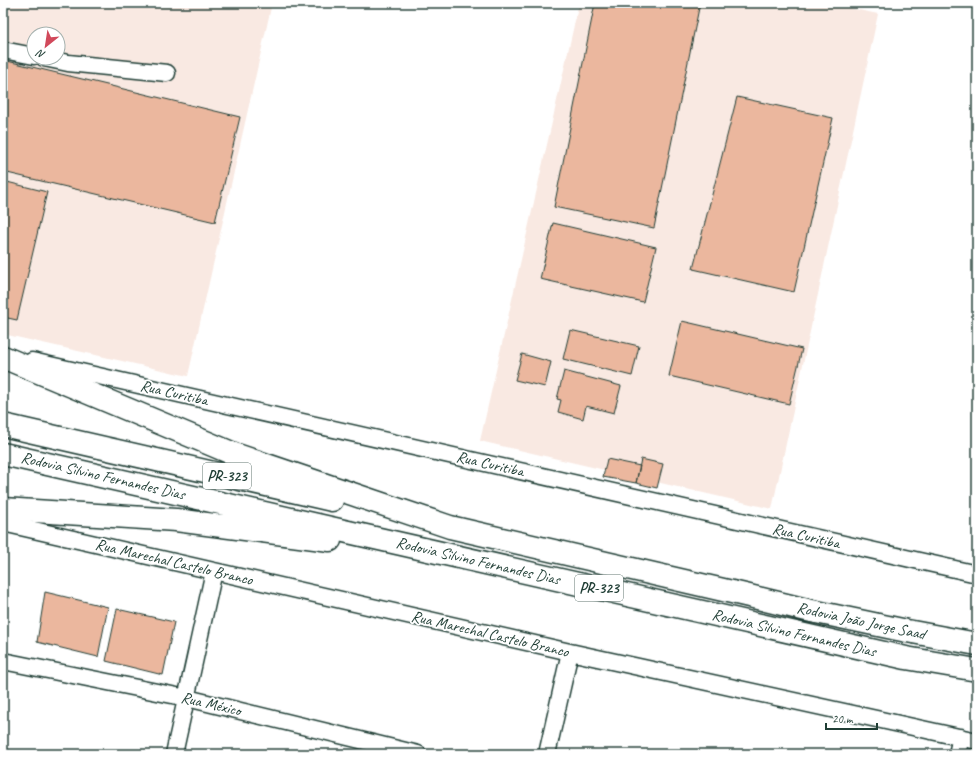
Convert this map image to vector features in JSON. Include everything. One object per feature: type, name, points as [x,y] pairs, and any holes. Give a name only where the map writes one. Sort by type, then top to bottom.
[{"type":"highway","points":[[3,357],[234,454],[450,527]]},
{"type":"highway","name":"Rodovia Silvino Fernandes Dias","points":[[3,425],[450,527]]},
{"type":"highway","name":"Rodovia Silvino Fernandes Dias","points":[[3,454],[906,658],[977,670]]},
{"type":"highway","points":[[3,509],[176,520],[441,552]]},
{"type":"highway","name":"Rodovia João Jorge Saad","points":[[450,527],[807,610],[884,627],[977,644]]},
{"type":"street","points":[[3,50],[26,54]]},
{"type":"street","points":[[66,63],[167,73]]},
{"type":"street","name":"Rua Curitiba","points":[[3,354],[977,574]]},
{"type":"street","name":"Rua Marechal Castelo Branco","points":[[3,523],[570,652],[977,741]]},
{"type":"street","points":[[174,754],[214,571]]},
{"type":"street","points":[[547,754],[570,652]]},
{"type":"street","name":"Rua México","points":[[3,661],[187,698],[418,754]]},
{"type":"street","points":[[957,754],[960,737]]},
{"type":"shaded area","points":[[3,3],[272,3],[188,376],[3,334]]},
{"type":"shaded area","points":[[579,3],[826,3],[878,14],[772,509],[480,441]]},
{"type":"building","points":[[595,3],[700,3],[654,228],[554,207]]},
{"type":"building","points":[[3,60],[240,117],[215,222],[3,172]]},
{"type":"building","points":[[737,97],[833,118],[794,292],[693,269]]},
{"type":"building","points":[[3,181],[47,192],[17,320],[3,317]]},
{"type":"building","points":[[553,223],[656,247],[643,302],[540,279]]},
{"type":"building","points":[[682,321],[802,349],[789,404],[669,376]]},
{"type":"building","points":[[570,330],[639,346],[632,376],[563,359]]},
{"type":"building","points":[[522,354],[551,362],[545,387],[515,380]]},
{"type":"building","points":[[564,371],[621,386],[614,413],[586,406],[583,419],[558,412],[561,400],[557,399]]},
{"type":"building","points":[[607,459],[640,466],[636,483],[603,477]]},
{"type":"building","points":[[641,459],[663,464],[657,488],[636,483]]},
{"type":"building","points":[[45,592],[108,607],[98,657],[37,642]]},
{"type":"building","points":[[117,609],[174,622],[163,675],[106,661]]}]
